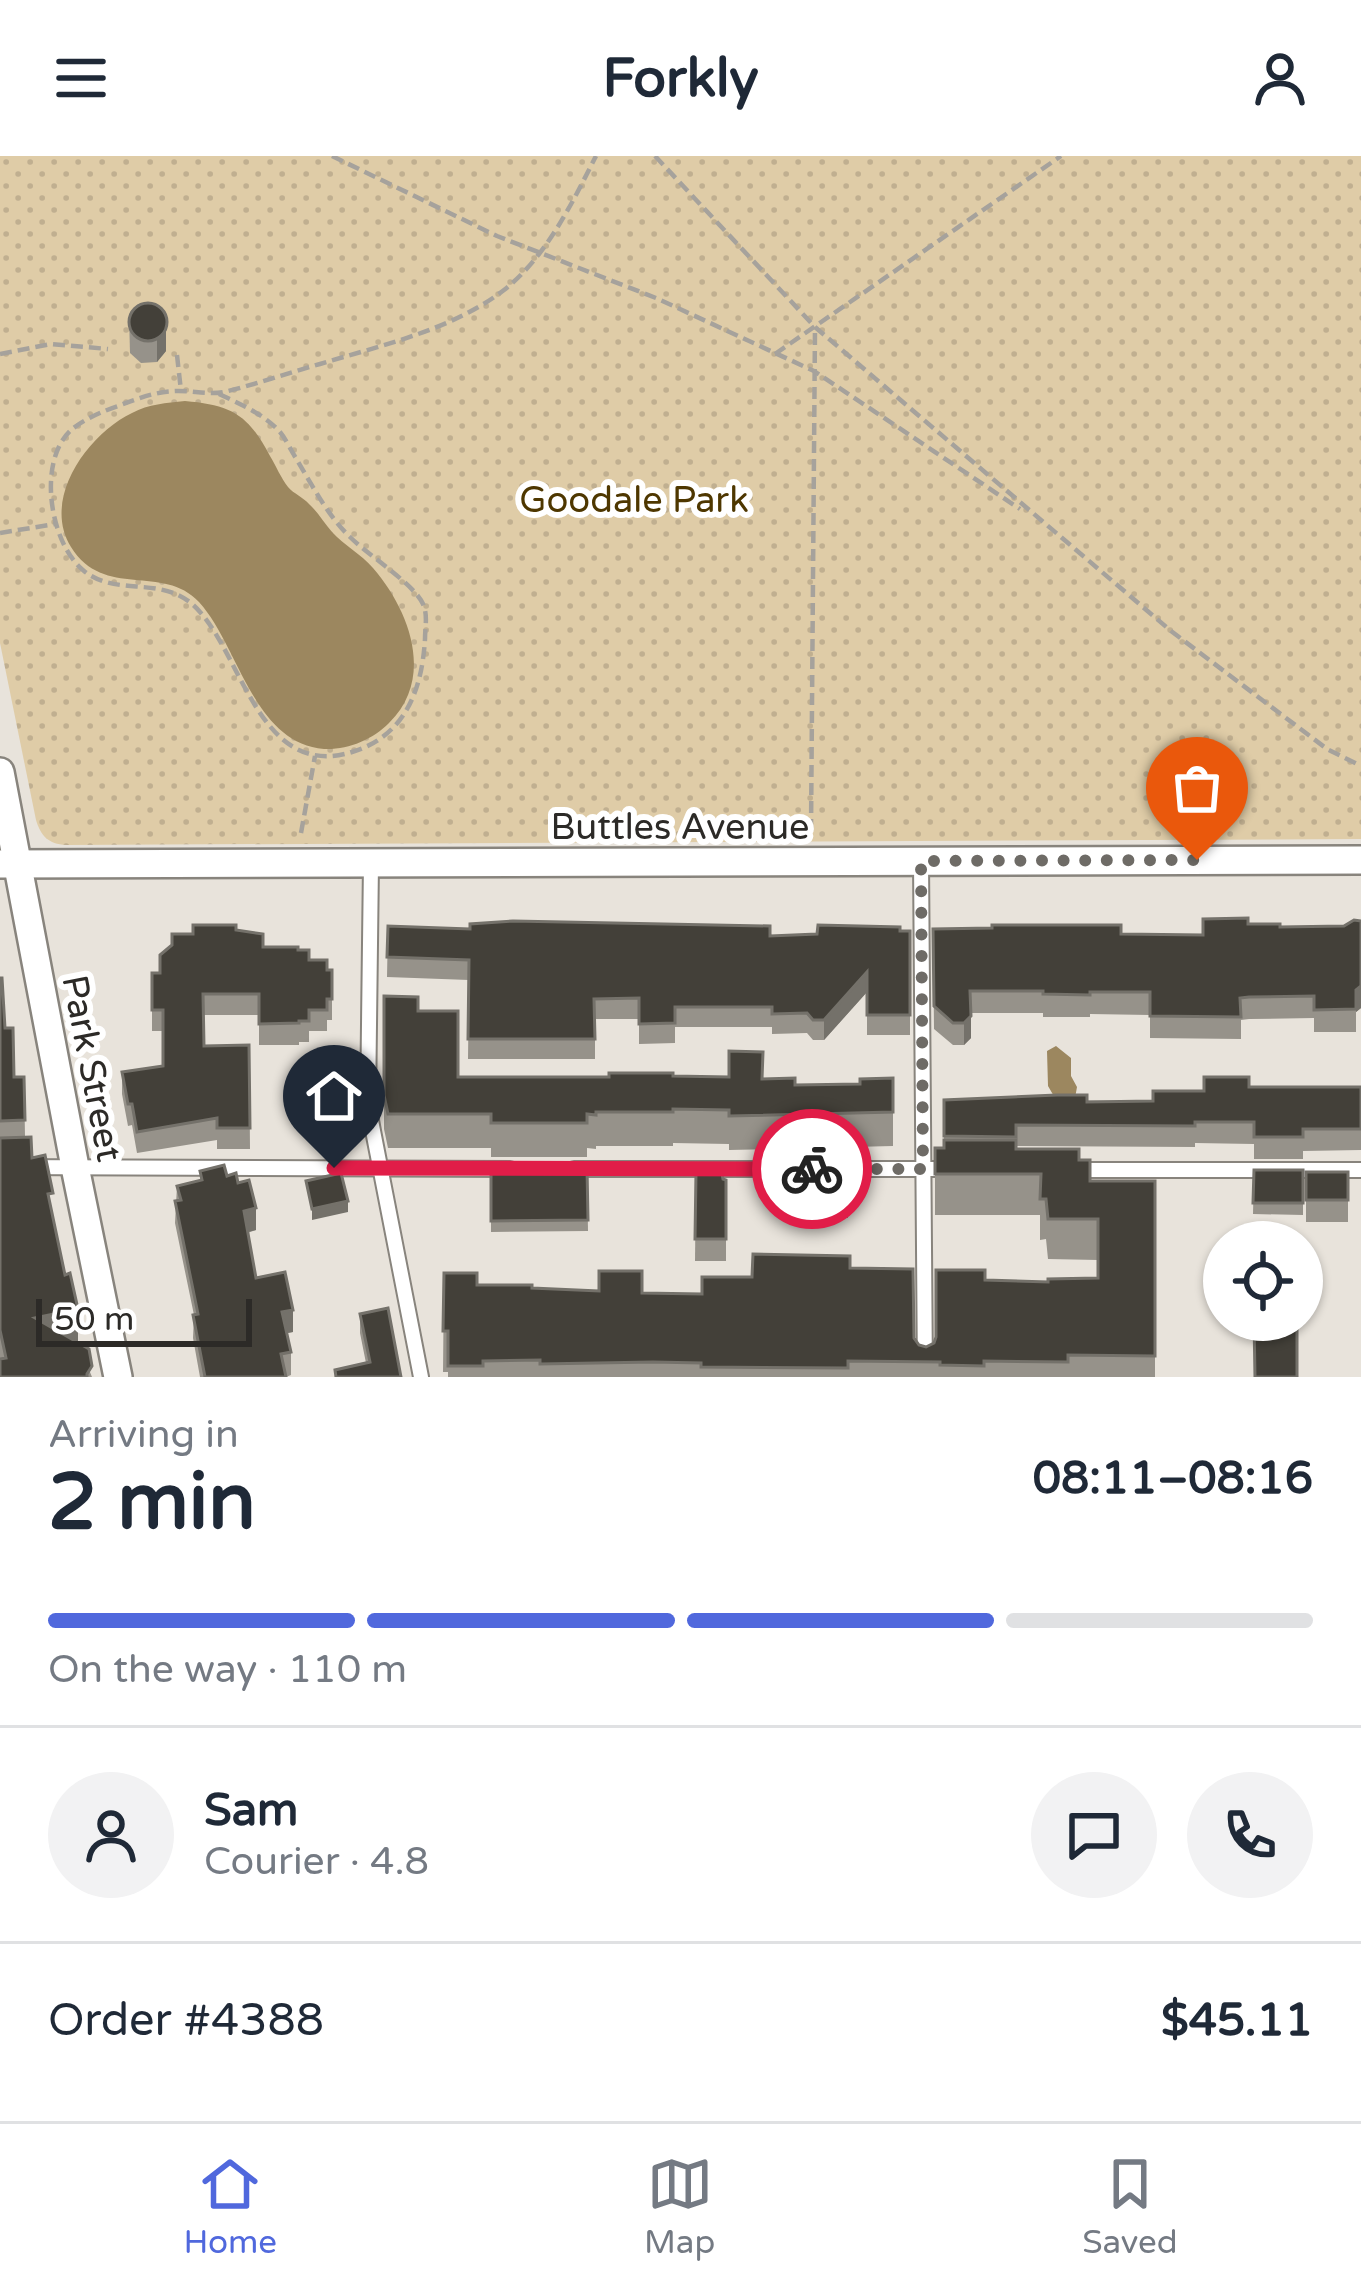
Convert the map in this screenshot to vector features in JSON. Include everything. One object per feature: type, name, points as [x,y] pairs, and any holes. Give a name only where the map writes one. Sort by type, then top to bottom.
[{"type":"street","name":"Park Street","points":[[0,772],[8,864],[118,1377]]},
{"type":"street","name":"Buttles Avenue","points":[[8,864],[1361,860]]},
{"type":"lane","points":[[921,861],[925,1377]]},
{"type":"lane","points":[[371,863],[368,1105],[421,1377]]},
{"type":"lane","points":[[0,1167],[526,1168]]},
{"type":"lane","points":[[549,1168],[968,1169]]},
{"type":"lane","points":[[1056,1170],[1361,1170]]},
{"type":"path","points":[[332,156],[497,236],[656,298],[814,371],[1040,522]]},
{"type":"path","points":[[219,394],[280,432],[347,535],[418,593],[426,610],[423,668],[412,705],[385,737],[351,753],[315,756],[271,729],[208,621],[190,601],[172,591],[104,581],[86,573],[66,553],[55,524],[51,486],[55,455],[70,431],[105,411],[153,393],[219,394],[388,344],[463,316],[506,289],[541,253],[596,156]]},
{"type":"path","points":[[655,156],[814,327],[1040,522],[1238,684],[1327,749],[1361,766]]},
{"type":"path","points":[[774,354],[1061,156]]},
{"type":"path","points":[[811,832],[814,327]]},
{"type":"path","points":[[0,354],[51,344],[108,349]]},
{"type":"path","points":[[177,355],[181,391]]},
{"type":"path","points":[[0,533],[55,524]]},
{"type":"path","points":[[301,835],[315,756]]},
{"type":"green space","name":"Goodale Park","points":[[0,156],[1361,156],[1361,839],[66,845],[50,841],[36,820],[0,643]]},
{"type":"shaded area","points":[[185,401],[215,405],[246,421],[288,487],[373,568],[398,604],[412,645],[411,686],[389,723],[367,739],[333,749],[300,743],[264,711],[199,602],[168,584],[100,572],[84,563],[71,547],[62,509],[66,489],[85,452],[132,413]]},
{"type":"shaded area","points":[[1056,1046],[1071,1058],[1075,1098],[1055,1098],[1048,1086],[1047,1051]]},
{"type":"building","points":[[148,303],[161,309],[167,322],[161,335],[148,341],[135,335],[129,322],[135,309]]},
{"type":"building","points":[[1248,918],[1248,924],[1280,927],[1344,926],[1361,921],[1361,986],[1356,990],[1356,1009],[1314,1010],[1314,996],[1249,997],[1240,998],[1241,1017],[1150,1016],[1150,992],[970,991],[971,1016],[964,1023],[953,1023],[934,1006],[933,929],[1121,925],[1121,934],[1203,935],[1203,919]]},
{"type":"building","points":[[470,924],[770,926],[770,936],[817,934],[818,925],[900,927],[900,931],[910,931],[910,1015],[867,1015],[867,972],[824,1020],[813,1020],[807,1013],[772,1014],[772,1007],[675,1007],[675,1023],[639,1024],[639,998],[594,999],[595,1039],[468,1039],[469,960],[387,957],[388,926],[470,929]]},
{"type":"building","points":[[193,925],[236,925],[236,930],[263,934],[263,947],[309,950],[309,960],[327,960],[327,970],[332,970],[332,999],[327,999],[327,1010],[309,1010],[309,1021],[259,1024],[259,994],[203,994],[204,1046],[249,1045],[250,1128],[217,1128],[217,1118],[137,1132],[122,1072],[163,1066],[163,1010],[152,1010],[152,973],[160,973],[160,955],[172,945],[172,934],[193,934]]},
{"type":"building","points":[[0,978],[5,1028],[13,1028],[14,1077],[24,1077],[25,1120],[0,1121]]},
{"type":"building","points":[[384,996],[418,997],[418,1011],[458,1011],[458,1077],[673,1073],[729,1077],[729,1051],[763,1052],[762,1079],[795,1078],[795,1085],[860,1084],[860,1079],[893,1078],[893,1112],[729,1116],[729,1110],[673,1109],[596,1112],[587,1114],[587,1123],[491,1123],[491,1114],[388,1114]]},
{"type":"building","points":[[1204,1077],[1249,1077],[1249,1087],[1361,1087],[1361,1129],[1303,1129],[1303,1137],[1254,1137],[1254,1122],[1016,1125],[1016,1137],[944,1136],[944,1100],[1087,1095],[1087,1102],[1153,1101],[1153,1091],[1204,1091]]},
{"type":"building","points":[[31,1137],[32,1158],[45,1155],[65,1275],[70,1273],[78,1309],[35,1318],[89,1349],[92,1366],[87,1377],[0,1377],[0,1359],[6,1358],[0,1330],[0,1138]]},
{"type":"building","points":[[944,1140],[1016,1140],[1016,1149],[1079,1149],[1079,1160],[1090,1160],[1090,1181],[1155,1181],[1155,1356],[1068,1355],[1068,1362],[984,1361],[984,1366],[848,1361],[848,1368],[540,1364],[540,1360],[448,1366],[444,1273],[477,1273],[477,1285],[599,1291],[599,1271],[642,1271],[642,1293],[702,1294],[702,1277],[752,1277],[753,1254],[850,1256],[850,1268],[913,1269],[914,1338],[926,1347],[936,1337],[936,1270],[985,1270],[985,1280],[1098,1278],[1098,1219],[1048,1219],[1046,1199],[1040,1199],[1041,1174],[935,1174],[935,1148],[944,1148]]},
{"type":"building","points":[[224,1165],[227,1176],[236,1173],[238,1183],[249,1180],[256,1208],[244,1211],[256,1278],[285,1272],[293,1310],[282,1312],[291,1352],[281,1354],[286,1377],[205,1377],[193,1315],[198,1314],[175,1201],[181,1200],[177,1186],[202,1180],[200,1171]]},
{"type":"building","points":[[491,1168],[587,1168],[588,1220],[491,1221]]},
{"type":"building","points":[[1254,1170],[1303,1170],[1303,1203],[1253,1203]]},
{"type":"building","points":[[696,1172],[722,1174],[726,1180],[726,1239],[695,1239]]},
{"type":"building","points":[[1306,1172],[1348,1172],[1348,1200],[1306,1200]]},
{"type":"building","points":[[341,1173],[348,1201],[312,1209],[306,1181]]},
{"type":"building","points":[[808,1183],[848,1183],[848,1207],[807,1207]]},
{"type":"building","points":[[388,1308],[401,1377],[336,1377],[335,1370],[370,1362],[360,1314]]},
{"type":"building","points":[[1254,1341],[1297,1341],[1297,1377],[1255,1377]]},
{"type":"way so far","points":[[812,1169],[923,1169],[921,861],[1197,860]]},
{"type":"route","points":[[334,1168],[812,1169]]}]
